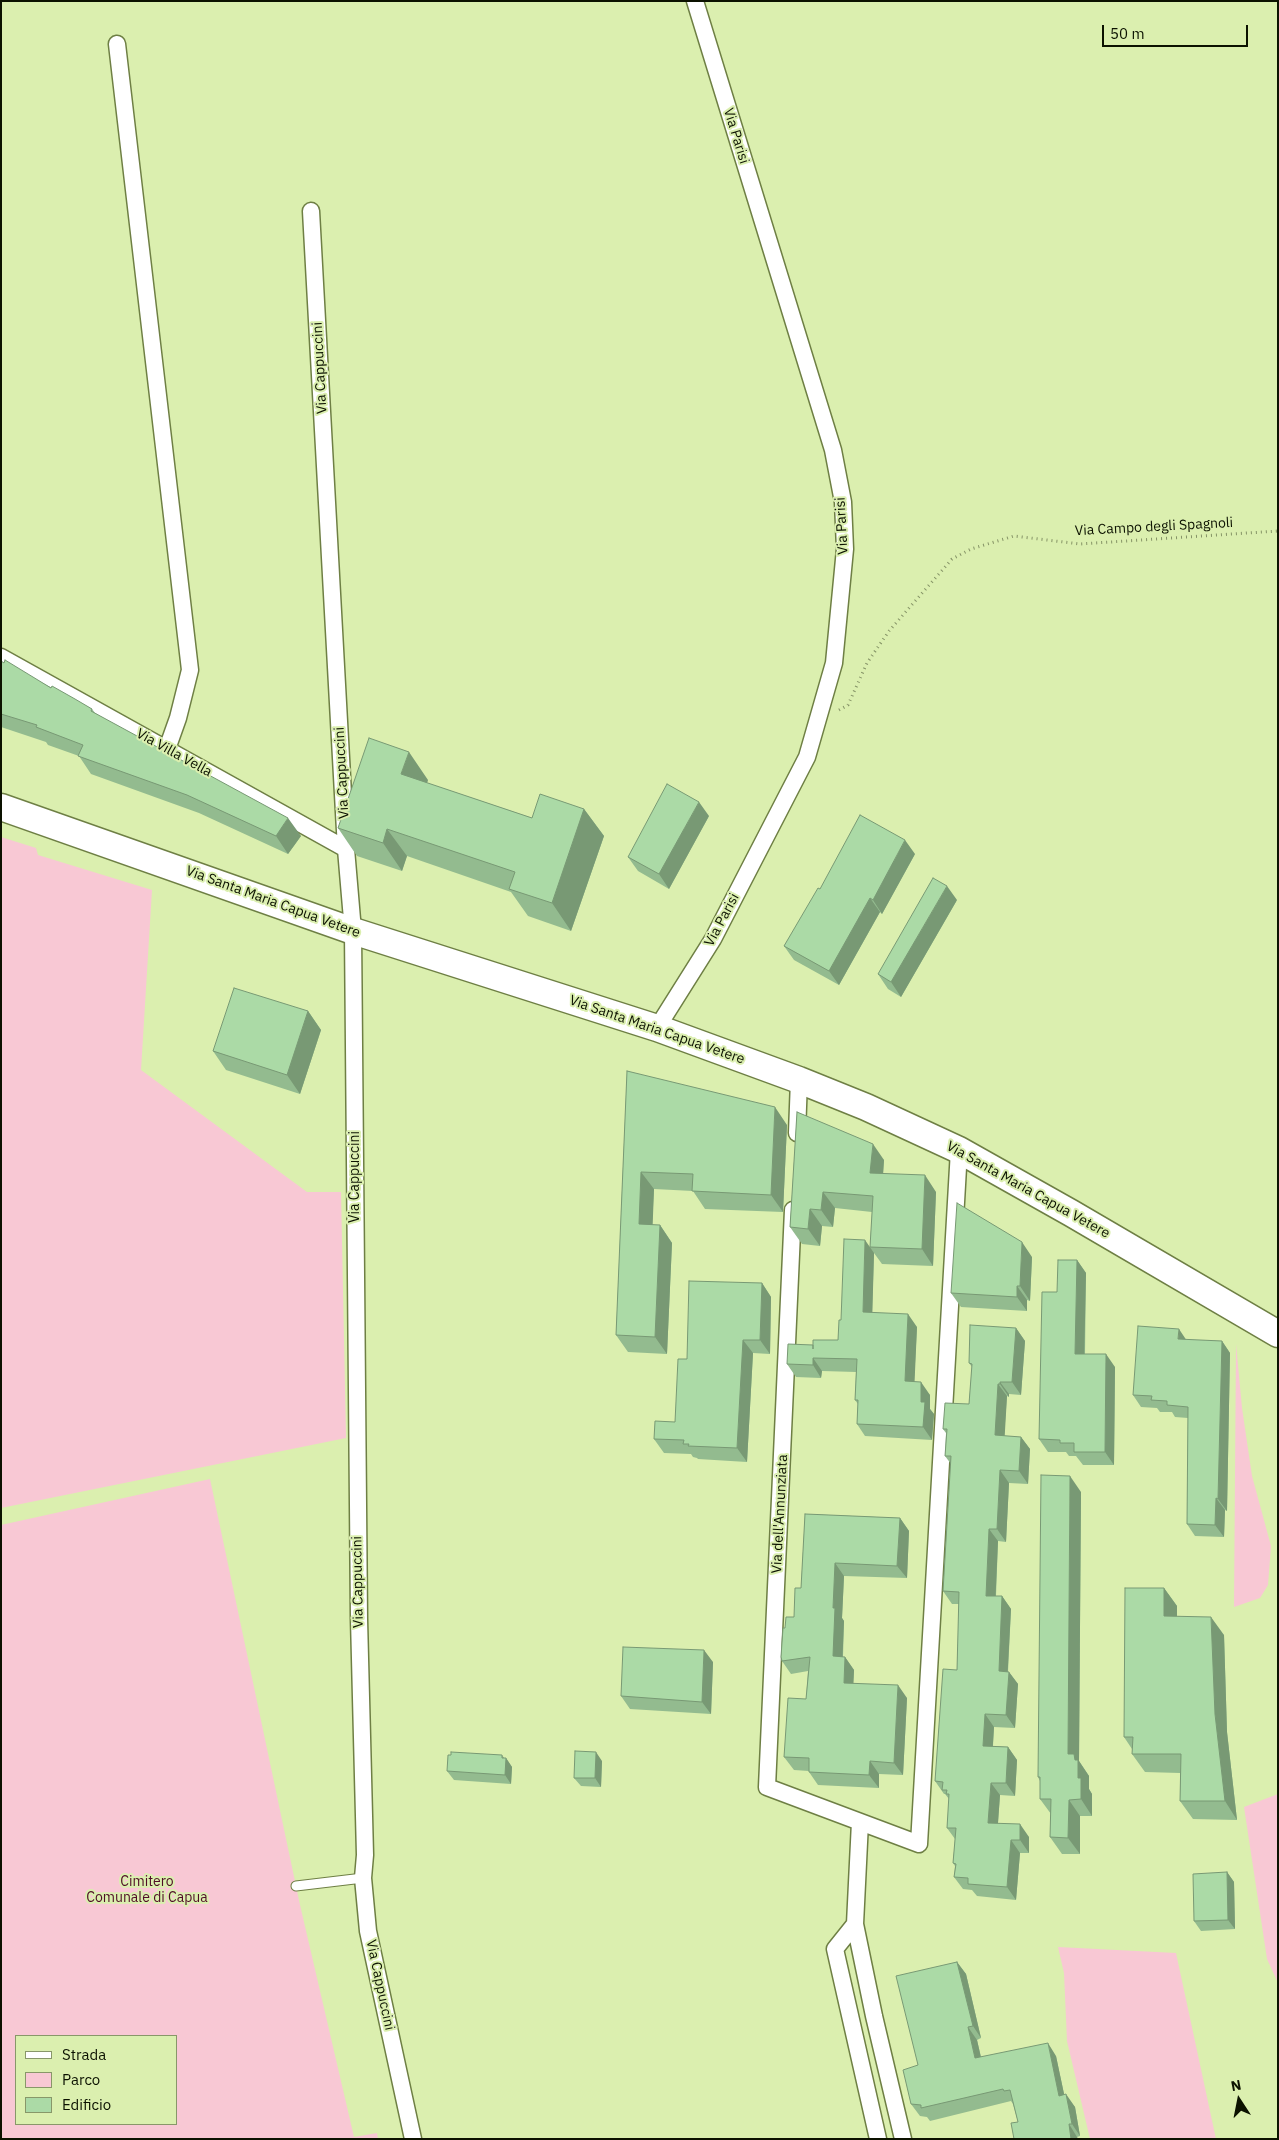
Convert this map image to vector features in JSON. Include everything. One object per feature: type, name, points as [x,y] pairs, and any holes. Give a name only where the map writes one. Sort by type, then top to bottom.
[{"type":"main road","name":"Via Santa Maria Capua Vetere","points":[[1,807],[353,931],[657,1028],[799,1080],[866,1107],[959,1150],[1278,1334]]},
{"type":"street","name":"Via Parisi","points":[[657,1028],[713,938],[807,757],[834,663],[845,550],[843,502],[833,450],[695,1]]},
{"type":"street","points":[[117,44],[190,670],[178,718],[167,749]]},
{"type":"street","name":"Via Cappuccini","points":[[311,211],[346,849],[353,931],[359,1619],[366,1855],[363,1878],[368,1931],[413,2139]]},
{"type":"street","name":"Via Villa Vella","points":[[1,658],[346,849]]},
{"type":"street","points":[[796,1146],[799,1080]]},
{"type":"street","name":"Via dell'Annunziata","points":[[794,1194],[767,1787],[919,1844],[959,1150]]},
{"type":"street","points":[[860,1822],[855,1924],[874,2016],[903,2139]]},
{"type":"street","points":[[855,1924],[835,1949],[878,2139]]},
{"type":"lane","points":[[296,1886],[363,1878]]},
{"type":"path","name":"Via Campo degli Spagnoli","points":[[818,724],[848,705],[867,663],[889,631],[952,559],[971,549],[1014,536],[1080,544],[1278,531]]},
{"type":"green space","points":[[1,837],[36,848],[38,855],[152,890],[141,1070],[307,1192],[341,1192],[346,1438],[1,1508]]},
{"type":"green space","points":[[1236,1344],[1242,1408],[1252,1476],[1271,1546],[1268,1585],[1260,1598],[1234,1607]]},
{"type":"green space","name":"Cimitero Comunale di Capua","points":[[210,1479],[300,1905],[354,2137],[377,2133],[378,2139],[1,2139],[1,1525]]},
{"type":"green space","points":[[1278,1794],[1278,1983],[1267,1959],[1244,1807]]},
{"type":"green space","points":[[1058,1947],[1176,1953],[1216,2139],[1090,2139],[1067,2041],[1064,1973]]},
{"type":"building","points":[[5,660],[51,688],[52,686],[92,709],[91,711],[288,818],[276,836],[187,795],[78,756],[83,745],[36,727],[37,725],[1,714],[1,661],[4,663]]},
{"type":"building","points":[[369,738],[409,752],[401,774],[532,818],[540,794],[584,809],[552,903],[509,889],[515,872],[387,829],[383,843],[338,828]]},
{"type":"building","points":[[667,784],[699,802],[659,874],[628,857]]},
{"type":"building","points":[[860,815],[905,840],[873,900],[870,898],[829,971],[784,946],[818,888],[820,889]]},
{"type":"building","points":[[933,878],[947,886],[891,982],[878,974]]},
{"type":"building","points":[[234,988],[308,1011],[287,1075],[213,1051]]},
{"type":"building","points":[[627,1071],[775,1107],[771,1195],[692,1191],[693,1174],[641,1172],[639,1224],[660,1225],[655,1337],[616,1335]]},
{"type":"building","points":[[797,1112],[873,1144],[870,1173],[925,1175],[922,1249],[870,1247],[873,1196],[823,1192],[821,1210],[810,1209],[808,1229],[790,1227]]},
{"type":"building","points":[[957,1203],[1022,1242],[1020,1286],[1017,1286],[1017,1297],[951,1293]]},
{"type":"building","points":[[844,1239],[865,1240],[863,1312],[908,1314],[905,1381],[921,1382],[921,1402],[925,1402],[923,1427],[857,1424],[858,1400],[855,1400],[857,1359],[813,1358],[813,1365],[787,1364],[788,1344],[813,1345],[813,1340],[838,1340],[839,1320],[841,1320]]},
{"type":"building","points":[[1058,1260],[1077,1260],[1075,1354],[1106,1354],[1105,1452],[1074,1452],[1074,1443],[1060,1443],[1060,1440],[1039,1439],[1042,1292],[1057,1292]]},
{"type":"building","points":[[689,1281],[762,1283],[760,1340],[743,1340],[737,1448],[688,1446],[689,1444],[683,1444],[684,1440],[654,1439],[655,1421],[675,1422],[678,1359],[687,1359]]},
{"type":"building","points":[[970,1325],[1016,1328],[1012,1382],[1000,1382],[998,1384],[995,1435],[1021,1437],[1019,1471],[1000,1470],[997,1529],[989,1529],[986,1596],[1002,1596],[999,1671],[1009,1672],[1006,1715],[985,1714],[983,1746],[1008,1747],[1006,1783],[991,1783],[988,1823],[1020,1824],[1020,1840],[1011,1840],[1007,1887],[968,1884],[968,1878],[954,1877],[956,1864],[953,1863],[956,1828],[947,1828],[949,1794],[946,1794],[947,1790],[942,1790],[943,1782],[935,1781],[943,1669],[957,1670],[959,1592],[943,1591],[951,1456],[945,1456],[947,1429],[943,1429],[945,1403],[969,1404],[972,1364],[969,1363]]},
{"type":"building","points":[[1138,1326],[1179,1329],[1178,1339],[1222,1341],[1218,1499],[1216,1498],[1215,1525],[1187,1524],[1188,1407],[1167,1405],[1167,1401],[1151,1400],[1152,1396],[1133,1395]]},
{"type":"building","points":[[1041,1475],[1070,1476],[1068,1754],[1074,1754],[1075,1760],[1078,1760],[1078,1778],[1081,1778],[1081,1799],[1069,1800],[1068,1838],[1050,1837],[1051,1799],[1040,1799],[1040,1777],[1038,1777]]},
{"type":"building","points":[[805,1514],[900,1518],[897,1566],[835,1563],[833,1656],[845,1657],[844,1683],[898,1685],[894,1763],[870,1761],[869,1775],[809,1772],[809,1758],[784,1757],[788,1698],[806,1699],[810,1657],[782,1661],[781,1657],[783,1628],[785,1628],[786,1617],[794,1617],[795,1588],[801,1588]]},
{"type":"building","points":[[1125,1588],[1164,1588],[1164,1616],[1211,1617],[1215,1714],[1225,1801],[1180,1801],[1181,1754],[1132,1754],[1133,1737],[1124,1737]]},
{"type":"building","points":[[623,1647],[704,1650],[702,1702],[621,1696]]},
{"type":"building","points":[[575,1751],[596,1752],[595,1778],[574,1778]]},
{"type":"building","points":[[451,1752],[502,1755],[502,1758],[506,1758],[505,1775],[447,1771],[448,1755],[451,1755]]},
{"type":"building","points":[[1227,1872],[1228,1920],[1194,1921],[1193,1874]]},
{"type":"building","points":[[957,1962],[973,2026],[968,2027],[975,2058],[1048,2043],[1059,2096],[1066,2094],[1072,2124],[1069,2124],[1071,2139],[1014,2139],[1011,2123],[1018,2122],[1010,2090],[1004,2091],[1003,2089],[921,2108],[921,2105],[911,2104],[903,2070],[918,2065],[896,1976]]}]
